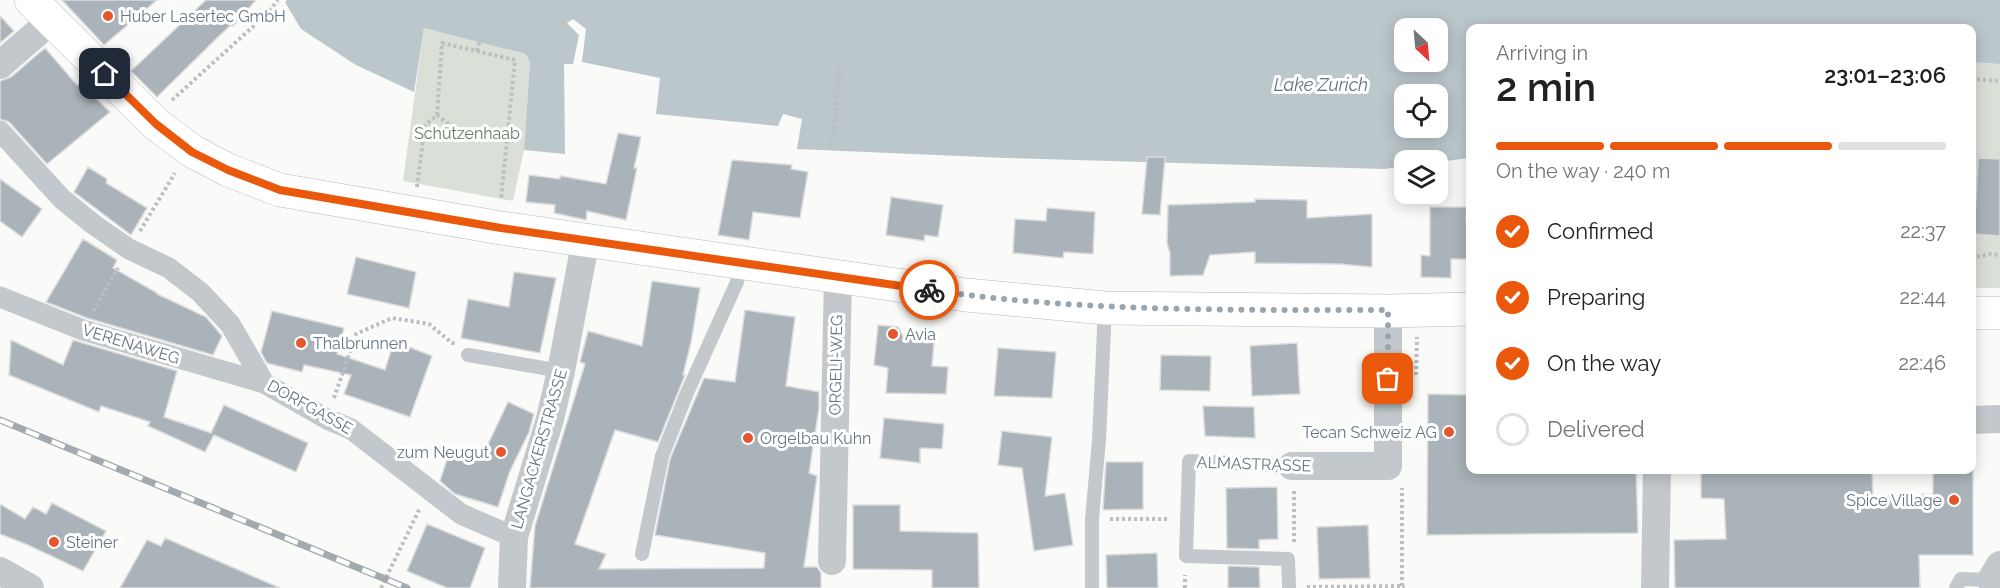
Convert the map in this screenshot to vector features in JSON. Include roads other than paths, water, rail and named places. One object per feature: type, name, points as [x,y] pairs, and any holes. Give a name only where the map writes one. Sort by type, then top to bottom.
[{"type":"main road","points":[[42,10],[156,124],[192,152],[258,183],[280,190],[394,210],[966,295],[1106,308],[1466,309]]},
{"type":"main road","points":[[1976,313],[2000,314]]},
{"type":"street","points":[[0,65],[42,10]]},
{"type":"street","name":"DORFGASSE","points":[[0,131],[62,199],[93,224],[129,249],[168,267],[200,292],[230,324],[264,383],[327,419],[351,429],[461,514],[514,537]]},
{"type":"street","name":"LANGACKERSTRASSE","points":[[512,588],[514,537],[550,419],[586,239]]},
{"type":"street","name":"ORGELI-WEG","points":[[832,561],[838,276]]},
{"type":"street","name":"VERENAWEG","points":[[0,297],[83,330],[264,383]]},
{"type":"street","name":"ALMASTRASSE","points":[[1292,466],[1388,466],[1388,310]]},
{"type":"street","points":[[1976,420],[2000,419]]},
{"type":"street","points":[[1655,588],[1657,474]]},
{"type":"street","points":[[0,571],[30,588]]},
{"type":"lane","points":[[642,555],[662,456],[687,393],[737,282],[742,262]]},
{"type":"lane","points":[[1092,588],[1092,519],[1106,308]]},
{"type":"lane","points":[[465,350],[561,371]]},
{"type":"lane","name":"ALMASTRASSE","points":[[1289,587],[1288,560],[1186,556],[1189,461],[1292,466]]},
{"type":"lane","points":[[1956,588],[1961,579],[1995,572]]},
{"type":"water","name":"Lake Zurich","points":[[287,0],[2000,0],[2000,64],[1976,62],[1976,24],[1466,24],[1466,158],[1448,161],[1448,150],[1394,150],[1394,168],[1385,169],[1006,158],[797,149],[802,119],[783,114],[778,126],[656,114],[660,78],[582,62],[586,29],[573,19],[567,23],[579,35],[573,64],[564,64],[565,154],[524,150],[530,62],[525,54],[424,28],[414,92],[356,65],[301,29],[285,2]]},
{"type":"railway","points":[[0,420],[407,588]]},
{"type":"place","name":"Huber Lasertec GmbH","points":[[108,16]]},
{"type":"place","name":"Avia","points":[[893,334]]},
{"type":"place","name":"Thalbrunnen","points":[[301,343]]},
{"type":"place","name":"Tecan Schweiz AG","points":[[1449,432]]},
{"type":"place","name":"Orgelbau Kuhn","points":[[748,438]]},
{"type":"place","name":"zum Neugut","points":[[501,452]]},
{"type":"place","name":"Spice Village","points":[[1954,500]]},
{"type":"place","name":"Steiner","points":[[54,542]]},
{"type":"park label","name":"Schützenhaab","points":[[467,133]]}]
